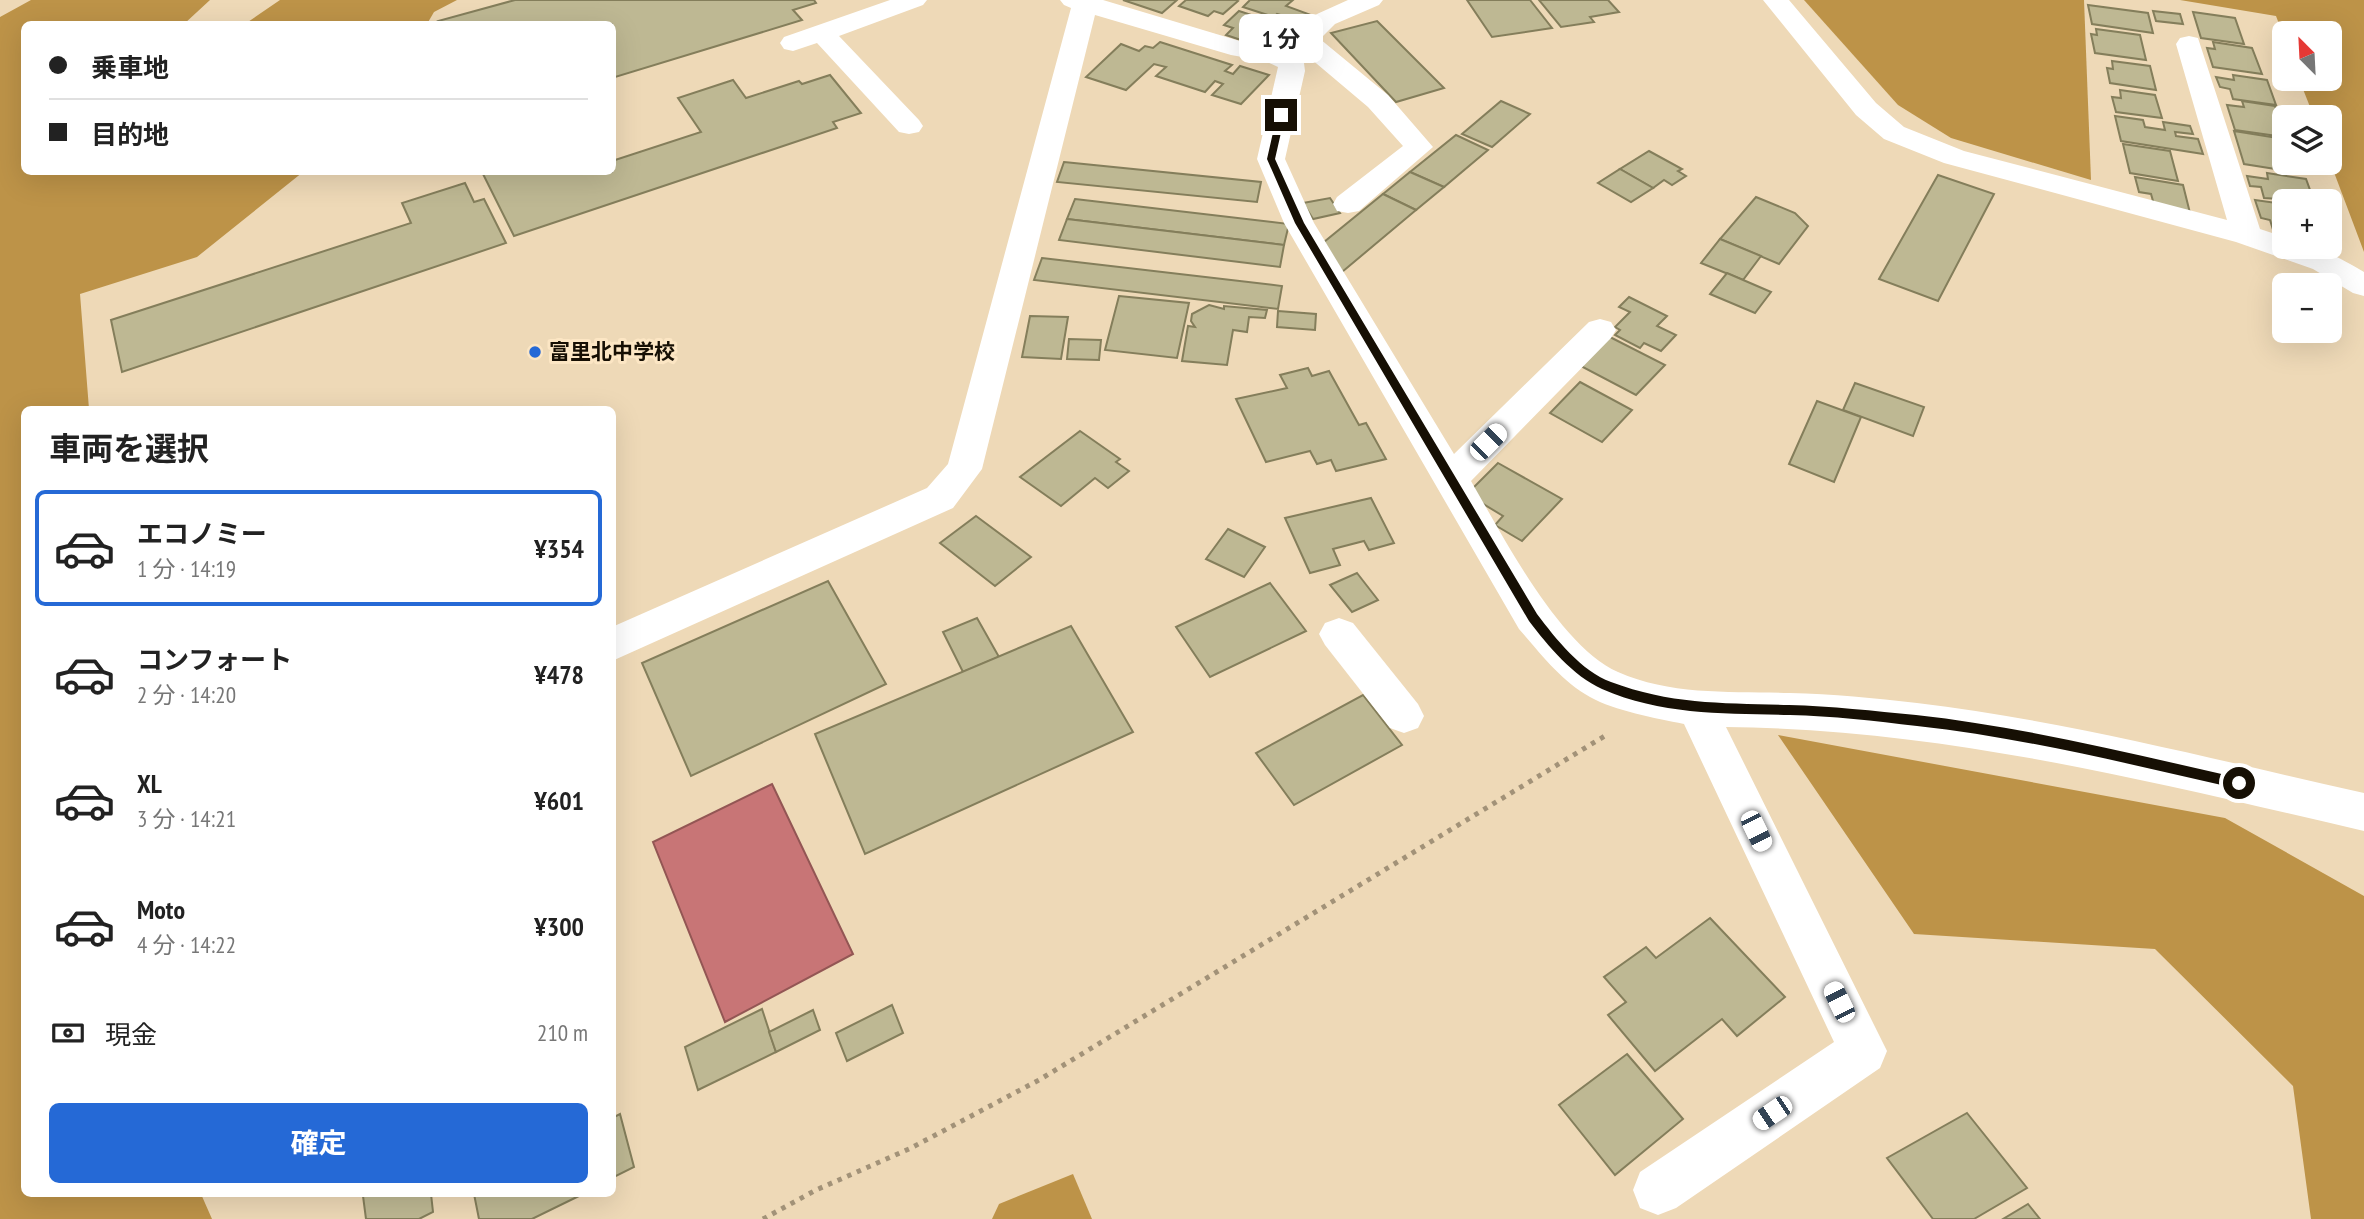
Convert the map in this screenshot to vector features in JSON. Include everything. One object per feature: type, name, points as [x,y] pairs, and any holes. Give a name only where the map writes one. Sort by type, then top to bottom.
[{"type":"street","points":[[793,43],[914,0]]},
{"type":"street","points":[[1776,0],[1864,122],[1954,158],[2247,235],[2324,262],[2364,286]]},
{"type":"street","points":[[616,643],[940,498],[964,470],[1083,1],[1240,49],[1288,47],[1378,101],[1419,147],[1348,204]]},
{"type":"street","points":[[1288,47],[1326,19],[1358,2]]},
{"type":"street","points":[[822,33],[909,126]]},
{"type":"street","points":[[2189,44],[2247,235]]},
{"type":"street","points":[[1288,47],[1292,71],[1271,159],[1299,223],[1533,618],[1575,664],[1604,685],[1653,700],[1697,709],[1793,710],[1918,720],[2090,750],[2364,812]]},
{"type":"street","points":[[1450,480],[1600,330]]},
{"type":"street","points":[[616,637],[940,498]]},
{"type":"street","points":[[1339,634],[1404,716]]},
{"type":"street","points":[[1658,1190],[1863,1051],[1697,709]]},
{"type":"path","points":[[763,1219],[816,1190],[909,1149],[1038,1080],[1634,718],[1653,700]]},
{"type":"shaded area","points":[[31,0],[210,0],[187,21],[21,21],[21,175],[299,175],[197,257],[80,294],[89,406],[21,406],[21,1197],[202,1197],[212,1219],[0,1219],[0,17]]},
{"type":"shaded area","points":[[280,0],[457,0],[434,12],[429,21],[249,21]]},
{"type":"shaded area","points":[[1804,0],[2084,0],[2091,180],[1951,138],[1898,105]]},
{"type":"shaded area","points":[[2180,0],[2364,0],[2364,252],[2335,175],[2342,175],[2342,105],[2309,105],[2304,91],[2342,91],[2342,21],[2278,21],[2276,16]]},
{"type":"shaded area","points":[[1778,735],[2225,818],[2364,896],[2364,1219],[2311,1219],[2293,1086],[2155,949],[1914,934]]},
{"type":"shaded area","points":[[772,784],[853,954],[725,1022],[653,842]]},
{"type":"shaded area","points":[[1073,1174],[1092,1219],[992,1219],[999,1204]]},
{"type":"building","points":[[515,0],[814,0],[816,3],[793,10],[802,20],[616,77],[616,21],[438,21]]},
{"type":"building","points":[[1123,0],[1177,0],[1162,13]]},
{"type":"building","points":[[1186,0],[1238,1],[1223,14],[1214,11],[1208,16],[1179,6]]},
{"type":"building","points":[[1250,0],[1293,0],[1286,6],[1311,15],[1303,22],[1277,14],[1274,17],[1243,7]]},
{"type":"building","points":[[1467,0],[1530,0],[1552,28],[1492,37]]},
{"type":"building","points":[[1539,0],[1608,0],[1619,12],[1590,17],[1594,22],[1561,27]]},
{"type":"building","points":[[2088,5],[2148,13],[2153,33],[2092,24]]},
{"type":"building","points":[[1239,11],[1288,27],[1276,39],[1260,34],[1250,43],[1226,35],[1233,28],[1224,25]]},
{"type":"building","points":[[2153,11],[2180,14],[2183,24],[2156,21]]},
{"type":"building","points":[[2193,12],[2235,18],[2244,44],[2201,38]]},
{"type":"building","points":[[1377,21],[1444,88],[1396,102],[1331,33]]},
{"type":"building","points":[[2096,29],[2140,35],[2146,60],[2095,53],[2091,34],[2097,35]]},
{"type":"building","points":[[1160,42],[1232,65],[1225,71],[1233,74],[1240,66],[1269,75],[1241,104],[1212,95],[1223,84],[1215,81],[1205,92],[1156,76],[1166,67],[1154,64],[1126,90],[1086,77],[1121,44],[1139,51],[1145,46],[1153,48]]},
{"type":"building","points":[[2213,42],[2252,48],[2262,74],[2213,67],[2207,48],[2215,49]]},
{"type":"building","points":[[2112,61],[2150,66],[2156,90],[2110,83],[2107,68],[2113,69]]},
{"type":"building","points":[[830,75],[861,113],[833,122],[837,128],[514,236],[484,175],[616,175],[616,160],[701,132],[678,98],[733,80],[746,98],[799,81],[802,84]]},
{"type":"building","points":[[2233,75],[2267,80],[2276,105],[2233,99],[2230,89],[2220,87],[2216,77],[2234,80]]},
{"type":"building","points":[[2120,90],[2155,95],[2162,118],[2116,112],[2112,97],[2121,98]]},
{"type":"building","points":[[1501,101],[1530,114],[1492,147],[1462,134]]},
{"type":"building","points":[[2242,101],[2272,106],[2272,135],[2235,130],[2227,105],[2244,107]]},
{"type":"building","points":[[2115,116],[2143,120],[2145,127],[2165,130],[2163,122],[2190,126],[2193,134],[2175,132],[2176,136],[2198,139],[2203,154],[2121,141]]},
{"type":"building","points":[[2234,131],[2272,137],[2272,168],[2244,164]]},
{"type":"building","points":[[1456,135],[1488,150],[1444,187],[1410,172]]},
{"type":"building","points":[[2123,144],[2170,151],[2178,181],[2130,173]]},
{"type":"building","points":[[1649,151],[1682,169],[1678,171],[1686,176],[1672,185],[1664,180],[1653,188],[1620,169]]},
{"type":"building","points":[[1064,162],[1261,182],[1257,202],[1057,182]]},
{"type":"building","points":[[1620,169],[1653,188],[1631,202],[1598,183]]},
{"type":"building","points":[[1410,172],[1444,187],[1416,210],[1383,194]]},
{"type":"building","points":[[2267,173],[2306,179],[2310,189],[2272,189],[2272,198],[2264,198],[2261,187],[2250,186],[2247,176],[2268,179]]},
{"type":"building","points":[[1938,175],[1994,194],[1938,301],[1879,279]]},
{"type":"building","points":[[2135,177],[2183,185],[2190,213],[2155,208],[2151,194],[2139,192]]},
{"type":"building","points":[[465,183],[474,202],[484,199],[506,243],[122,372],[111,320],[411,223],[402,203]]},
{"type":"building","points":[[1383,194],[1416,210],[1342,272],[1324,242]]},
{"type":"building","points":[[1756,197],[1795,213],[1808,226],[1779,264],[1720,239]]},
{"type":"building","points":[[1330,198],[1340,213],[1313,219],[1303,203]]},
{"type":"building","points":[[1075,199],[1289,224],[1284,245],[1067,219]]},
{"type":"building","points":[[2255,200],[2272,202],[2272,226],[2270,220],[2261,218]]},
{"type":"building","points":[[1067,219],[1284,245],[1280,267],[1059,240]]},
{"type":"building","points":[[1720,239],[1761,256],[1743,280],[1701,263]]},
{"type":"building","points":[[1042,258],[1282,286],[1278,309],[1034,280]]},
{"type":"building","points":[[1727,273],[1771,292],[1755,313],[1710,294]]},
{"type":"building","points":[[1119,296],[1189,303],[1177,358],[1105,350]]},
{"type":"building","points":[[1629,297],[1667,316],[1657,326],[1676,335],[1661,351],[1644,343],[1640,348],[1615,335],[1620,330],[1615,327],[1630,312],[1619,307]]},
{"type":"building","points":[[1209,305],[1224,309],[1224,306],[1267,310],[1265,318],[1249,317],[1247,332],[1233,330],[1227,365],[1182,361],[1188,326],[1195,327],[1191,321],[1192,314]]},
{"type":"building","points":[[1278,311],[1316,314],[1315,330],[1277,327]]},
{"type":"building","points":[[1030,316],[1068,317],[1061,359],[1022,357]]},
{"type":"building","points":[[1606,335],[1665,365],[1636,395],[1577,364]]},
{"type":"building","points":[[1069,339],[1101,340],[1099,360],[1067,359]]},
{"type":"building","points":[[1308,368],[1312,376],[1329,371],[1359,425],[1366,423],[1386,459],[1336,471],[1331,460],[1317,464],[1310,451],[1266,462],[1236,399],[1287,388],[1280,375]]},
{"type":"building","points":[[1580,382],[1632,410],[1602,442],[1550,413]]},
{"type":"building","points":[[1855,383],[1924,407],[1913,436],[1843,410]]},
{"type":"building","points":[[1817,401],[1861,417],[1834,482],[1789,464]]},
{"type":"building","points":[[1080,431],[1120,459],[1116,462],[1129,471],[1108,488],[1095,478],[1061,506],[1020,477]]},
{"type":"building","points":[[1498,463],[1562,499],[1522,541],[1495,525],[1503,516],[1467,494]]},
{"type":"building","points":[[1371,498],[1394,543],[1369,550],[1364,541],[1333,549],[1340,565],[1310,573],[1285,518]]},
{"type":"building","points":[[976,516],[1031,557],[995,586],[940,543]]},
{"type":"building","points":[[1228,529],[1265,547],[1244,577],[1206,559]]},
{"type":"building","points":[[1357,573],[1378,600],[1352,612],[1330,585]]},
{"type":"building","points":[[828,581],[886,684],[691,776],[642,663]]},
{"type":"building","points":[[1270,583],[1306,631],[1210,677],[1176,627]]},
{"type":"building","points":[[977,618],[999,657],[963,672],[943,632]]},
{"type":"building","points":[[1071,626],[1133,732],[865,854],[815,734]]},
{"type":"building","points":[[1363,695],[1402,745],[1294,805],[1256,753]]},
{"type":"building","points":[[1710,918],[1785,997],[1737,1036],[1722,1019],[1655,1071],[1608,1015],[1626,1002],[1604,977],[1646,947],[1656,958]]},
{"type":"building","points":[[892,1005],[903,1033],[847,1061],[836,1033]]},
{"type":"building","points":[[762,1009],[776,1052],[698,1090],[685,1047]]},
{"type":"building","points":[[813,1010],[820,1030],[776,1052],[769,1032]]},
{"type":"building","points":[[1627,1054],[1683,1119],[1615,1175],[1559,1105]]},
{"type":"building","points":[[1967,1113],[2027,1188],[1974,1219],[1933,1219],[1887,1158]]},
{"type":"building","points":[[620,1114],[634,1167],[616,1176],[616,1116]]},
{"type":"building","points":[[363,1197],[431,1197],[433,1212],[419,1219],[366,1219]]},
{"type":"building","points":[[475,1197],[577,1197],[532,1219],[479,1219]]},
{"type":"building","points":[[2028,1204],[2040,1219],[2003,1219]]},
{"type":"place","name":"富里北中学校","points":[[535,352]]},
{"type":"route","points":[[1281,115],[1271,159],[1299,223],[1533,618],[1575,664],[1604,685],[1653,700],[1697,709],[1793,710],[1918,720],[2090,750],[2239,783]]}]
